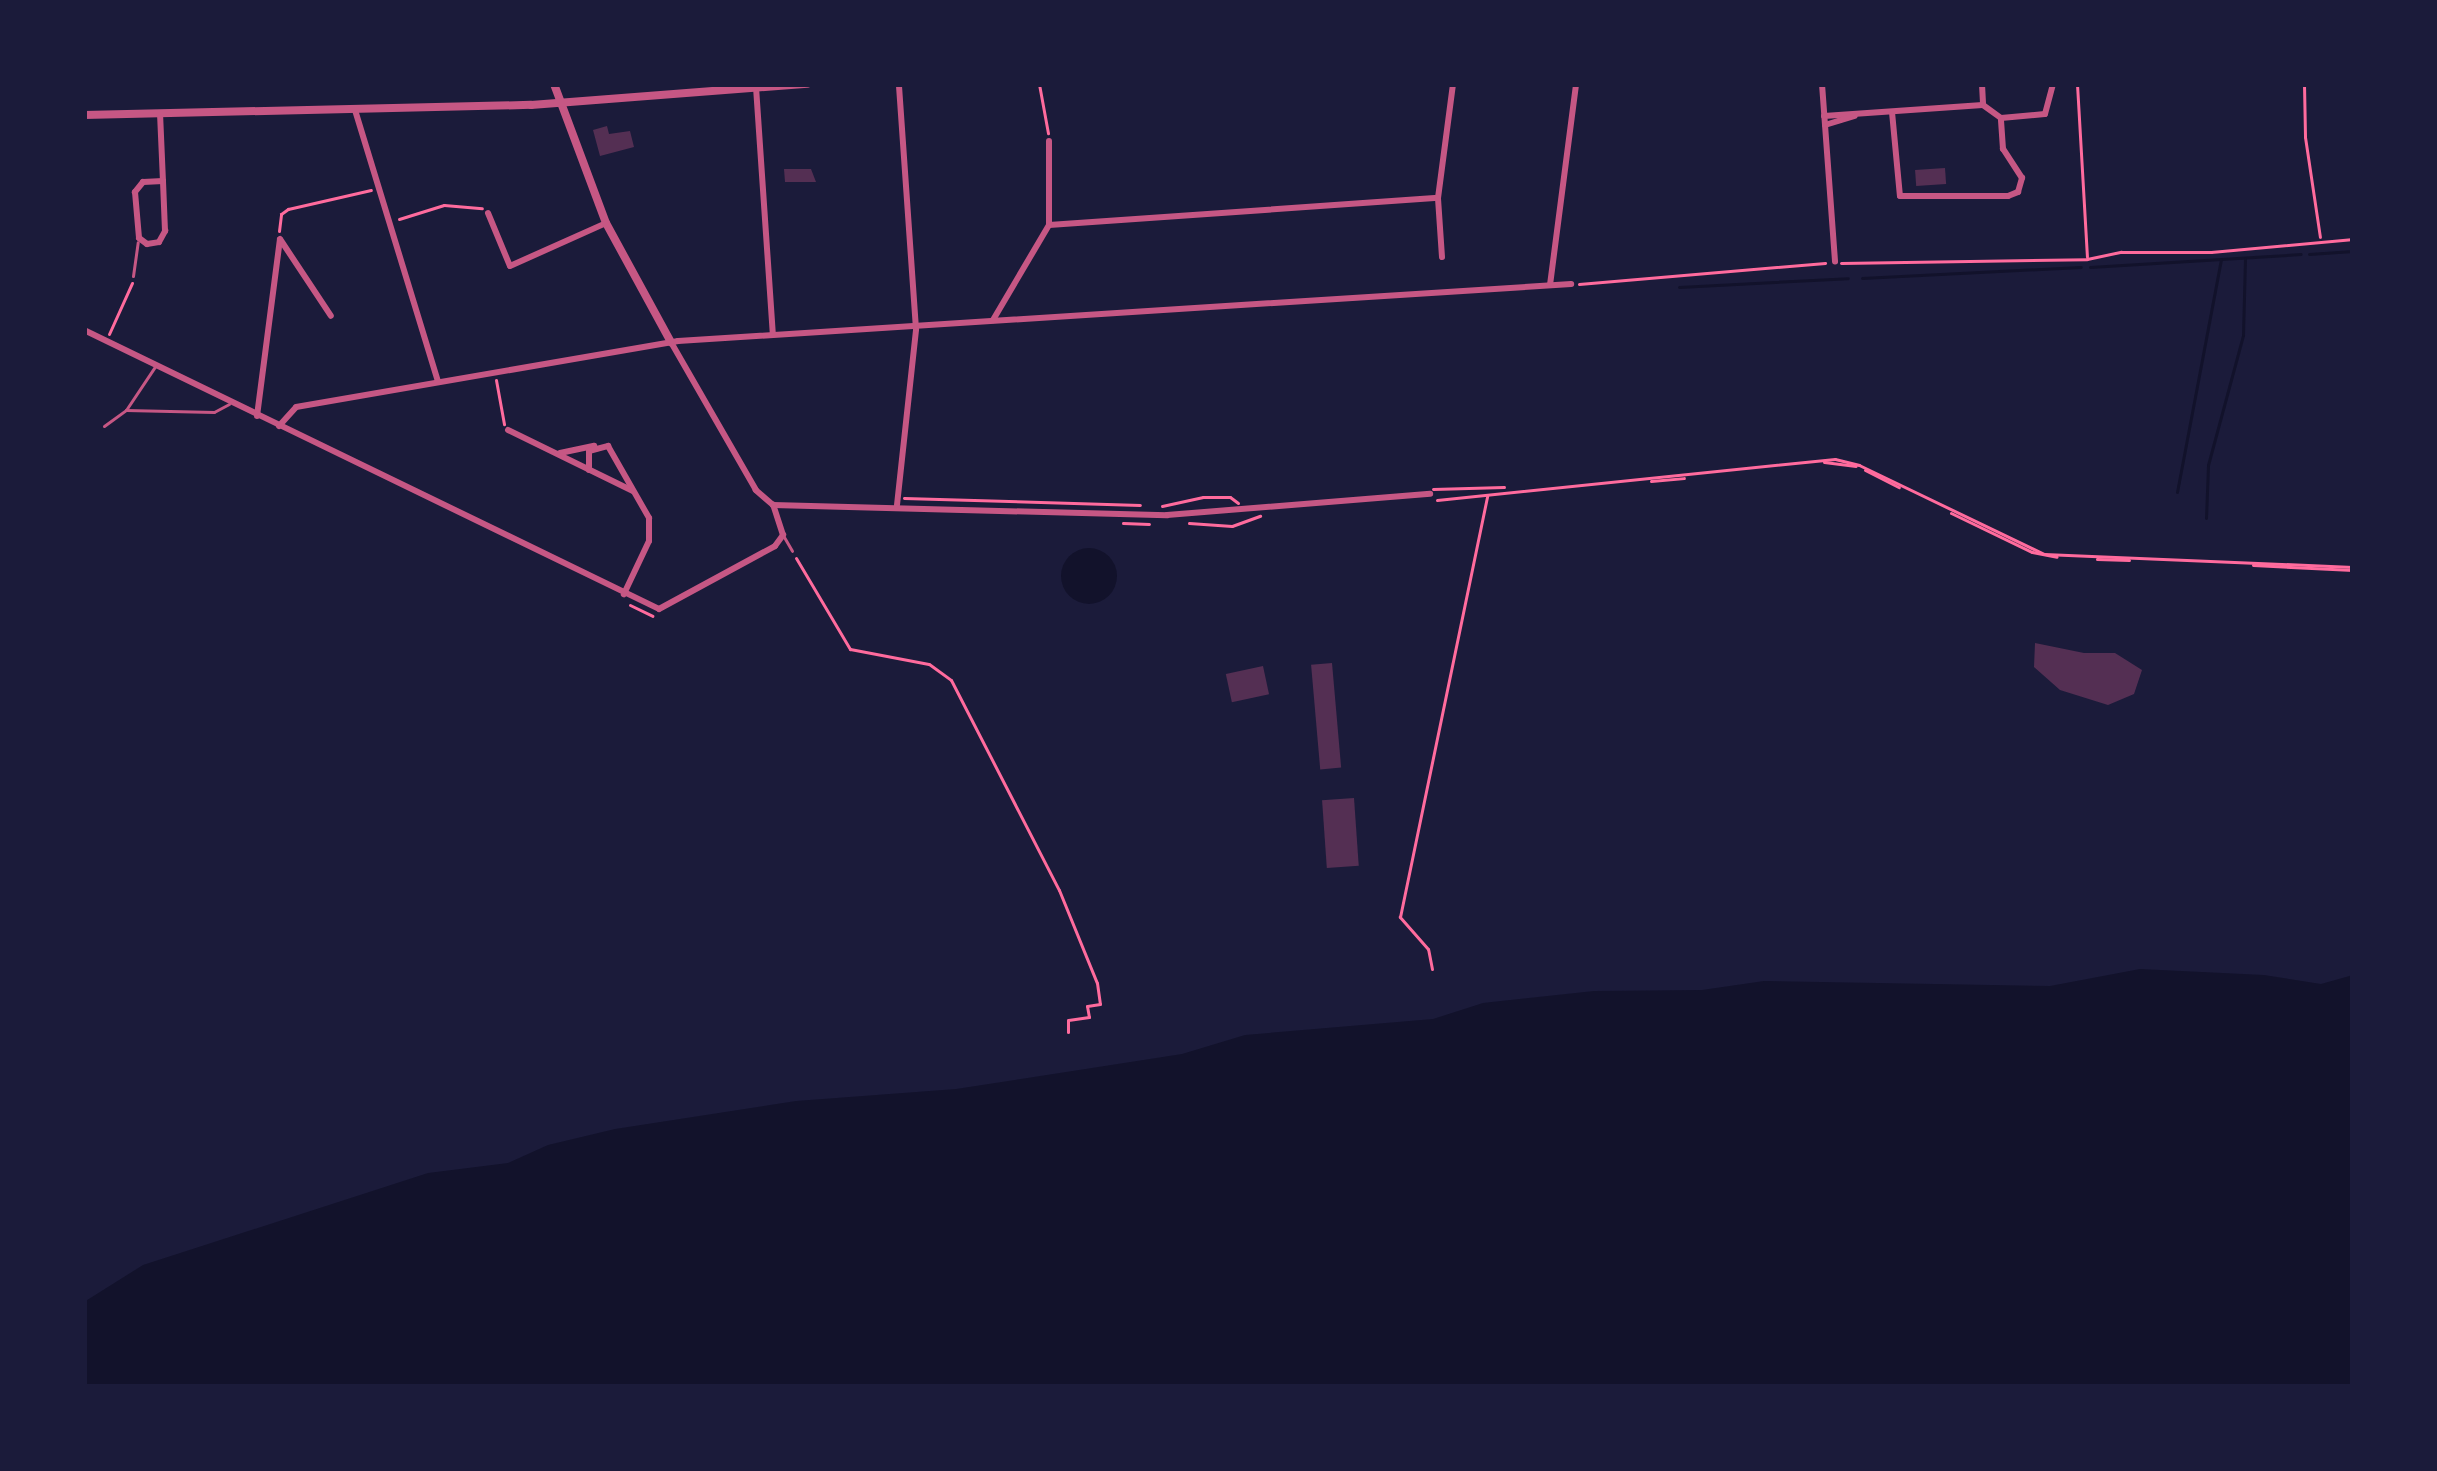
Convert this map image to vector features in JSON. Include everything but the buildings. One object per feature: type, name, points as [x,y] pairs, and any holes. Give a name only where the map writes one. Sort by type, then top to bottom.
[{"type":"street","points":[[84,330],[649,607],[669,607],[775,547],[783,535],[773,505],[747,476],[606,223],[554,84]]},
{"type":"street","points":[[84,115],[561,103],[807,84]]},
{"type":"street","points":[[896,502],[916,325],[899,84]]},
{"type":"street","points":[[1442,257],[1438,198],[1453,84]]},
{"type":"street","points":[[1550,285],[1576,84]]},
{"type":"street","points":[[1822,84],[1835,262]]},
{"type":"street","points":[[1982,84],[1983,105]]},
{"type":"street","points":[[1825,121],[1844,124],[1856,114],[1983,105],[2001,118],[2045,114],[2054,84]]},
{"type":"street","points":[[756,87],[773,334]]},
{"type":"street","points":[[355,109],[438,382]]},
{"type":"street","points":[[1892,112],[1900,196],[2013,195],[2023,183],[2003,149],[2001,118]]},
{"type":"street","points":[[160,113],[163,181],[163,237],[153,244],[139,238],[135,192],[143,182],[163,181]]},
{"type":"street","points":[[993,320],[1049,225],[1049,141]]},
{"type":"street","points":[[1049,225],[1438,198]]},
{"type":"street","points":[[488,213],[510,266],[606,223]]},
{"type":"street","points":[[280,238],[331,316]]},
{"type":"street","points":[[257,416],[280,238]]},
{"type":"street","points":[[279,427],[296,407],[671,342],[1571,284]]},
{"type":"street","points":[[508,430],[636,493]]},
{"type":"street","points":[[589,470],[586,457],[597,446]]},
{"type":"street","points":[[556,453],[608,446],[650,518],[650,535],[624,594]]},
{"type":"street","points":[[601,476],[612,471],[618,460]]},
{"type":"street","points":[[773,505],[818,500],[1167,515],[1430,497]]},
{"type":"lane","points":[[134,276],[139,238]]},
{"type":"lane","points":[[104,426],[126,410],[156,365]]},
{"type":"lane","points":[[126,410],[214,412],[230,402]]},
{"type":"lane","points":[[783,535],[792,551]]},
{"type":"path","points":[[1039,84],[1049,141]]},
{"type":"path","points":[[2077,84],[2087,259]]},
{"type":"path","points":[[2304,84],[2305,137],[2320,240]]},
{"type":"path","points":[[280,238],[281,214],[288,209],[372,189]]},
{"type":"path","points":[[395,220],[444,205],[476,204],[488,213]]},
{"type":"path","points":[[1571,284],[1835,262],[1865,266],[2087,259],[2353,239]]},
{"type":"path","points":[[109,336],[134,276]]},
{"type":"path","points":[[496,378],[508,430]]},
{"type":"path","points":[[1430,497],[1835,459],[1859,465],[2044,554],[2353,569]]},
{"type":"path","points":[[1496,494],[1835,462],[1858,467],[2043,556],[2353,569]]},
{"type":"path","points":[[1493,484],[1503,483],[1504,491]]},
{"type":"path","points":[[1432,970],[1429,952],[1400,917],[1487,494]]},
{"type":"path","points":[[896,502],[1171,503]]},
{"type":"path","points":[[792,551],[850,649],[929,664],[951,680],[1064,900],[1096,983],[1100,1004],[1088,1010],[1089,1017],[1068,1020],[1068,1032]]},
{"type":"shaded area","points":[[1089,548],[1109,556],[1117,576],[1109,596],[1089,604],[1069,596],[1061,576],[1069,556]]},
{"type":"shaded area","points":[[2140,969],[2264,975],[2321,984],[2353,975],[2353,1387],[84,1387],[84,1302],[143,1265],[428,1173],[508,1163],[548,1145],[615,1129],[796,1101],[956,1089],[1182,1054],[1245,1035],[1433,1019],[1483,1003],[1594,991],[1702,990],[1764,981],[2050,986]]},
{"type":"waterway","points":[[2309,254],[2353,251]]},
{"type":"waterway","points":[[2090,267],[2301,254]]},
{"type":"waterway","points":[[2206,518],[2208,465],[2243,335],[2245,258]]},
{"type":"waterway","points":[[2177,492],[2221,259]]},
{"type":"waterway","points":[[1862,278],[2081,267]]},
{"type":"waterway","points":[[1679,287],[1848,278]]}]
